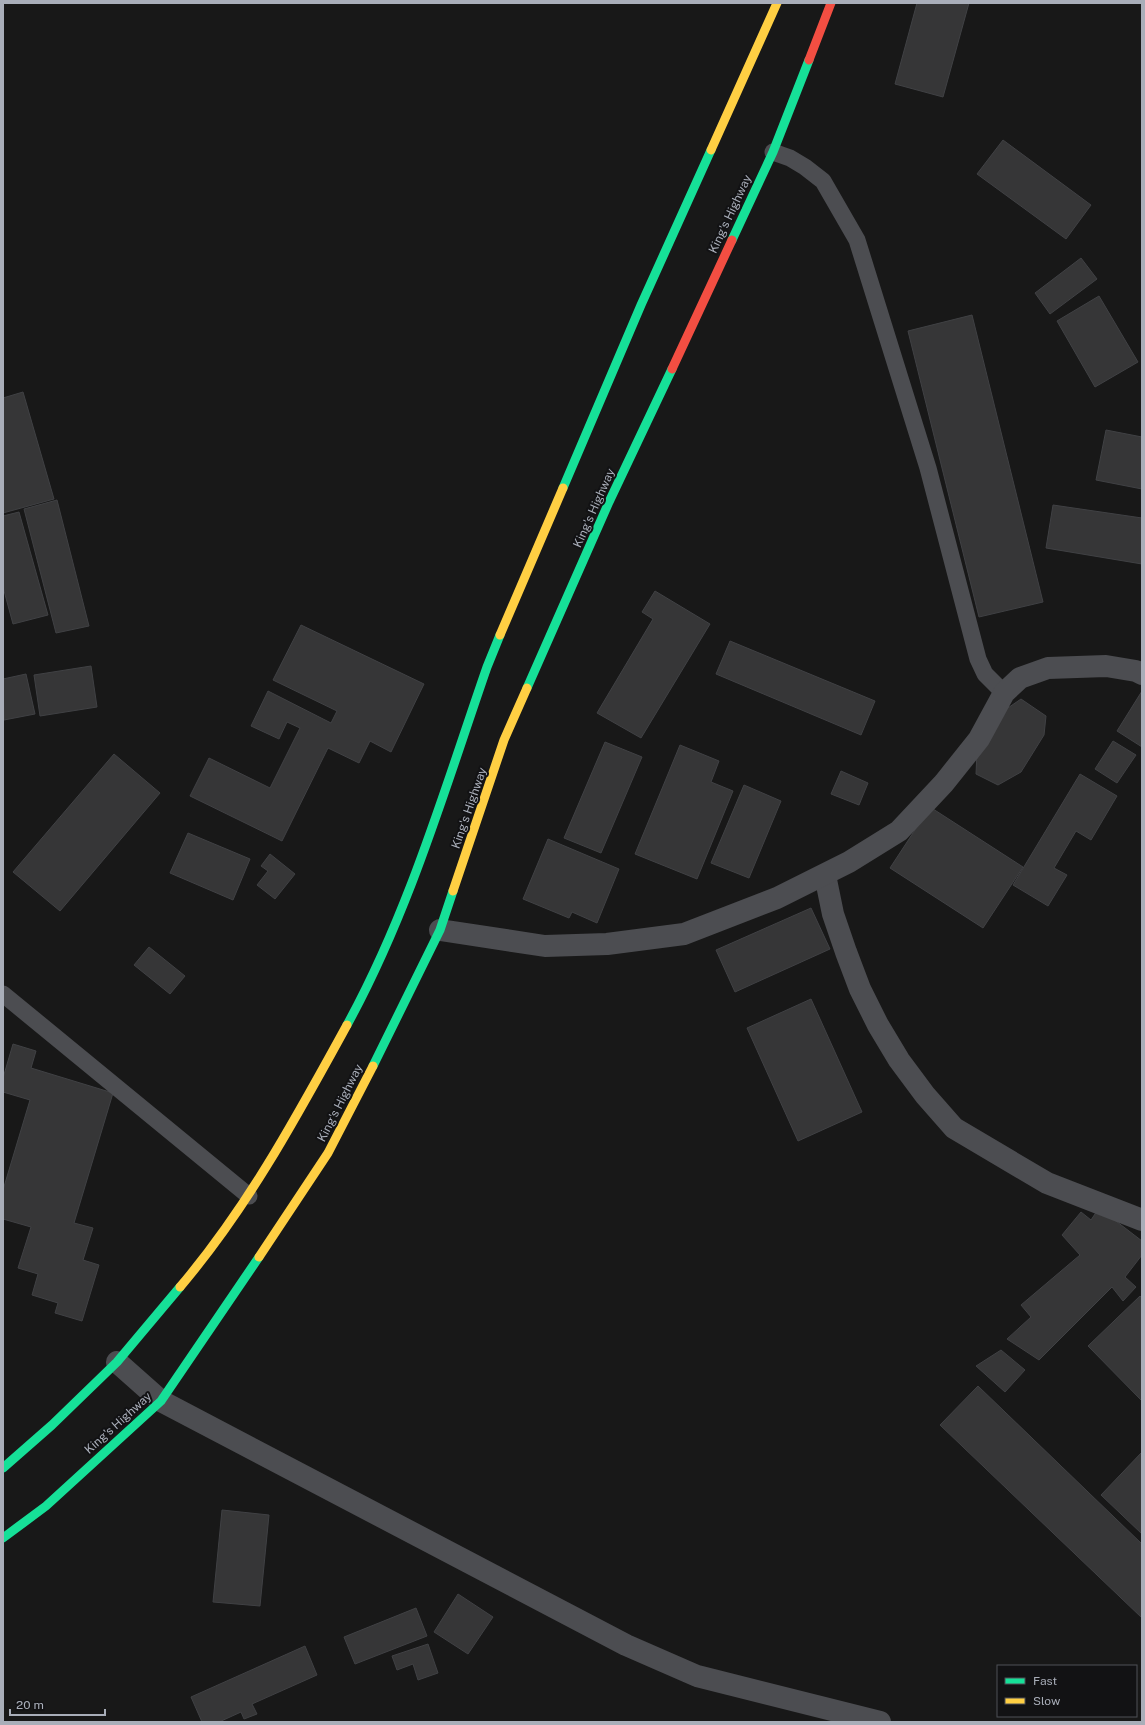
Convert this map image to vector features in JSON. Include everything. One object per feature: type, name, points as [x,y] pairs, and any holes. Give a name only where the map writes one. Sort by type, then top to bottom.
[{"type":"highway","points":[[3,1468],[52,1425],[117,1362],[187,1279],[248,1196],[298,1114],[364,994],[405,903],[487,667],[644,298],[777,3]]},
{"type":"highway","name":"King's Highway","points":[[3,1538],[46,1506],[161,1400],[284,1221],[328,1153],[440,930],[504,740],[609,502],[773,152],[831,3]]},
{"type":"street","points":[[440,930],[545,946],[607,944],[684,934],[777,898],[849,862],[899,831],[944,783],[979,739],[1004,693],[1020,678],[1048,668],[1106,666],[1136,671],[1142,674]]},
{"type":"street","points":[[825,874],[834,914],[846,952],[860,989],[878,1025],[899,1060],[925,1095],[954,1128],[1047,1183],[1142,1220]]},
{"type":"street","points":[[117,1362],[161,1400],[626,1645],[697,1676],[880,1722]]},
{"type":"lane","points":[[773,152],[790,158],[823,181],[857,240],[928,468],[978,659],[985,674],[1004,693]]},
{"type":"lane","points":[[3,994],[248,1196]]},
{"type":"building","points":[[917,3],[969,3],[943,97],[895,84]]},
{"type":"building","points":[[1003,140],[1091,205],[1066,239],[977,174]]},
{"type":"building","points":[[1081,258],[1097,279],[1050,314],[1035,293]]},
{"type":"building","points":[[1099,296],[1138,362],[1095,387],[1057,321]]},
{"type":"building","points":[[972,315],[1043,602],[979,617],[908,331]]},
{"type":"building","points":[[23,392],[54,499],[3,513],[3,398]]},
{"type":"building","points":[[1106,430],[1142,437],[1142,489],[1096,480]]},
{"type":"building","points":[[57,500],[89,626],[56,633],[24,509]]},
{"type":"building","points":[[1053,505],[1142,518],[1142,564],[1046,548]]},
{"type":"building","points":[[19,512],[48,615],[13,624],[3,587],[3,516]]},
{"type":"building","points":[[655,591],[710,624],[641,738],[597,713],[653,619],[642,612]]},
{"type":"building","points":[[301,625],[424,684],[391,752],[370,741],[359,763],[328,748],[282,841],[190,796],[209,758],[270,788],[300,728],[287,722],[279,739],[251,726],[268,691],[331,723],[337,711],[273,680]]},
{"type":"building","points":[[730,641],[875,701],[861,735],[716,674]]},
{"type":"building","points":[[91,666],[97,707],[40,716],[34,675]]},
{"type":"building","points":[[26,674],[35,714],[4,720],[3,679]]},
{"type":"building","points":[[1142,691],[1142,747],[1117,731]]},
{"type":"building","points":[[1021,699],[1046,716],[1044,735],[1021,772],[998,785],[976,774],[977,752],[1002,712]]},
{"type":"building","points":[[1113,741],[1136,755],[1117,783],[1095,769]]},
{"type":"building","points":[[605,742],[642,757],[601,853],[564,838]]},
{"type":"building","points":[[680,745],[719,761],[711,782],[733,791],[697,879],[635,854]]},
{"type":"building","points":[[114,754],[160,793],[60,911],[13,872]]},
{"type":"building","points":[[841,771],[868,783],[859,805],[831,794]]},
{"type":"building","points":[[1080,774],[1117,796],[1091,840],[1076,831],[1054,868],[1067,875],[1048,906],[1013,885]]},
{"type":"building","points":[[744,785],[781,801],[749,878],[711,863]]},
{"type":"building","points":[[930,807],[1023,867],[983,928],[890,868]]},
{"type":"building","points":[[188,833],[250,859],[233,900],[170,873]]},
{"type":"building","points":[[548,839],[619,869],[597,923],[572,912],[569,918],[523,899]]},
{"type":"building","points":[[270,854],[295,874],[275,899],[257,885],[268,871],[261,866]]},
{"type":"building","points":[[811,908],[830,949],[735,992],[716,950]]},
{"type":"building","points":[[149,947],[185,976],[170,994],[134,965]]},
{"type":"building","points":[[811,999],[862,1112],[798,1141],[747,1028]]},
{"type":"building","points":[[13,1044],[36,1051],[31,1068],[113,1093],[74,1223],[93,1228],[83,1260],[99,1265],[82,1321],[55,1313],[58,1303],[32,1295],[38,1274],[18,1268],[31,1227],[3,1219],[3,1190],[30,1100],[3,1092],[3,1078]]},
{"type":"building","points":[[1099,1208],[1142,1241],[1142,1255],[1125,1277],[1136,1287],[1123,1301],[1112,1287],[1039,1360],[1007,1339],[1031,1317],[1021,1305],[1080,1255],[1062,1235],[1081,1212],[1091,1220]]},
{"type":"building","points":[[1140,1296],[1142,1298],[1142,1401],[1088,1346]]},
{"type":"building","points":[[1001,1350],[1025,1370],[1005,1392],[976,1366]]},
{"type":"building","points":[[978,1386],[1142,1544],[1142,1618],[940,1425]]},
{"type":"building","points":[[1142,1452],[1142,1534],[1101,1495]]},
{"type":"building","points":[[222,1510],[269,1515],[260,1606],[213,1602]]},
{"type":"building","points":[[458,1594],[493,1617],[468,1654],[434,1632]]},
{"type":"building","points":[[416,1608],[427,1636],[355,1664],[344,1637]]},
{"type":"building","points":[[428,1644],[438,1673],[418,1680],[413,1664],[397,1670],[392,1656]]},
{"type":"building","points":[[305,1646],[317,1675],[252,1704],[257,1714],[244,1719],[241,1712],[219,1722],[202,1722],[191,1697]]},
{"type":"traffic: fast","points":[[732,240],[773,152],[809,60]]},
{"type":"traffic: fast","points":[[563,488],[641,305],[711,150]]},
{"type":"traffic: fast","points":[[527,688],[609,502],[672,369]]},
{"type":"traffic: fast","points":[[347,1025],[369,982],[407,894],[441,804],[487,667],[500,635]]},
{"type":"traffic: fast","points":[[373,1066],[440,930],[453,891]]},
{"type":"traffic: fast","points":[[3,1538],[46,1506],[161,1401],[259,1257]]},
{"type":"traffic: fast","points":[[3,1468],[52,1425],[117,1362],[180,1287]]},
{"type":"traffic: slow","points":[[711,150],[777,3]]},
{"type":"traffic: slow","points":[[500,635],[563,488]]},
{"type":"traffic: slow","points":[[453,891],[504,740],[527,688]]},
{"type":"traffic: slow","points":[[180,1287],[205,1257],[250,1193],[290,1127],[347,1025]]},
{"type":"traffic: slow","points":[[259,1257],[328,1153],[373,1066]]},
{"type":"traffic: jam","points":[[809,60],[831,3]]},
{"type":"traffic: jam","points":[[672,369],[732,240]]}]
